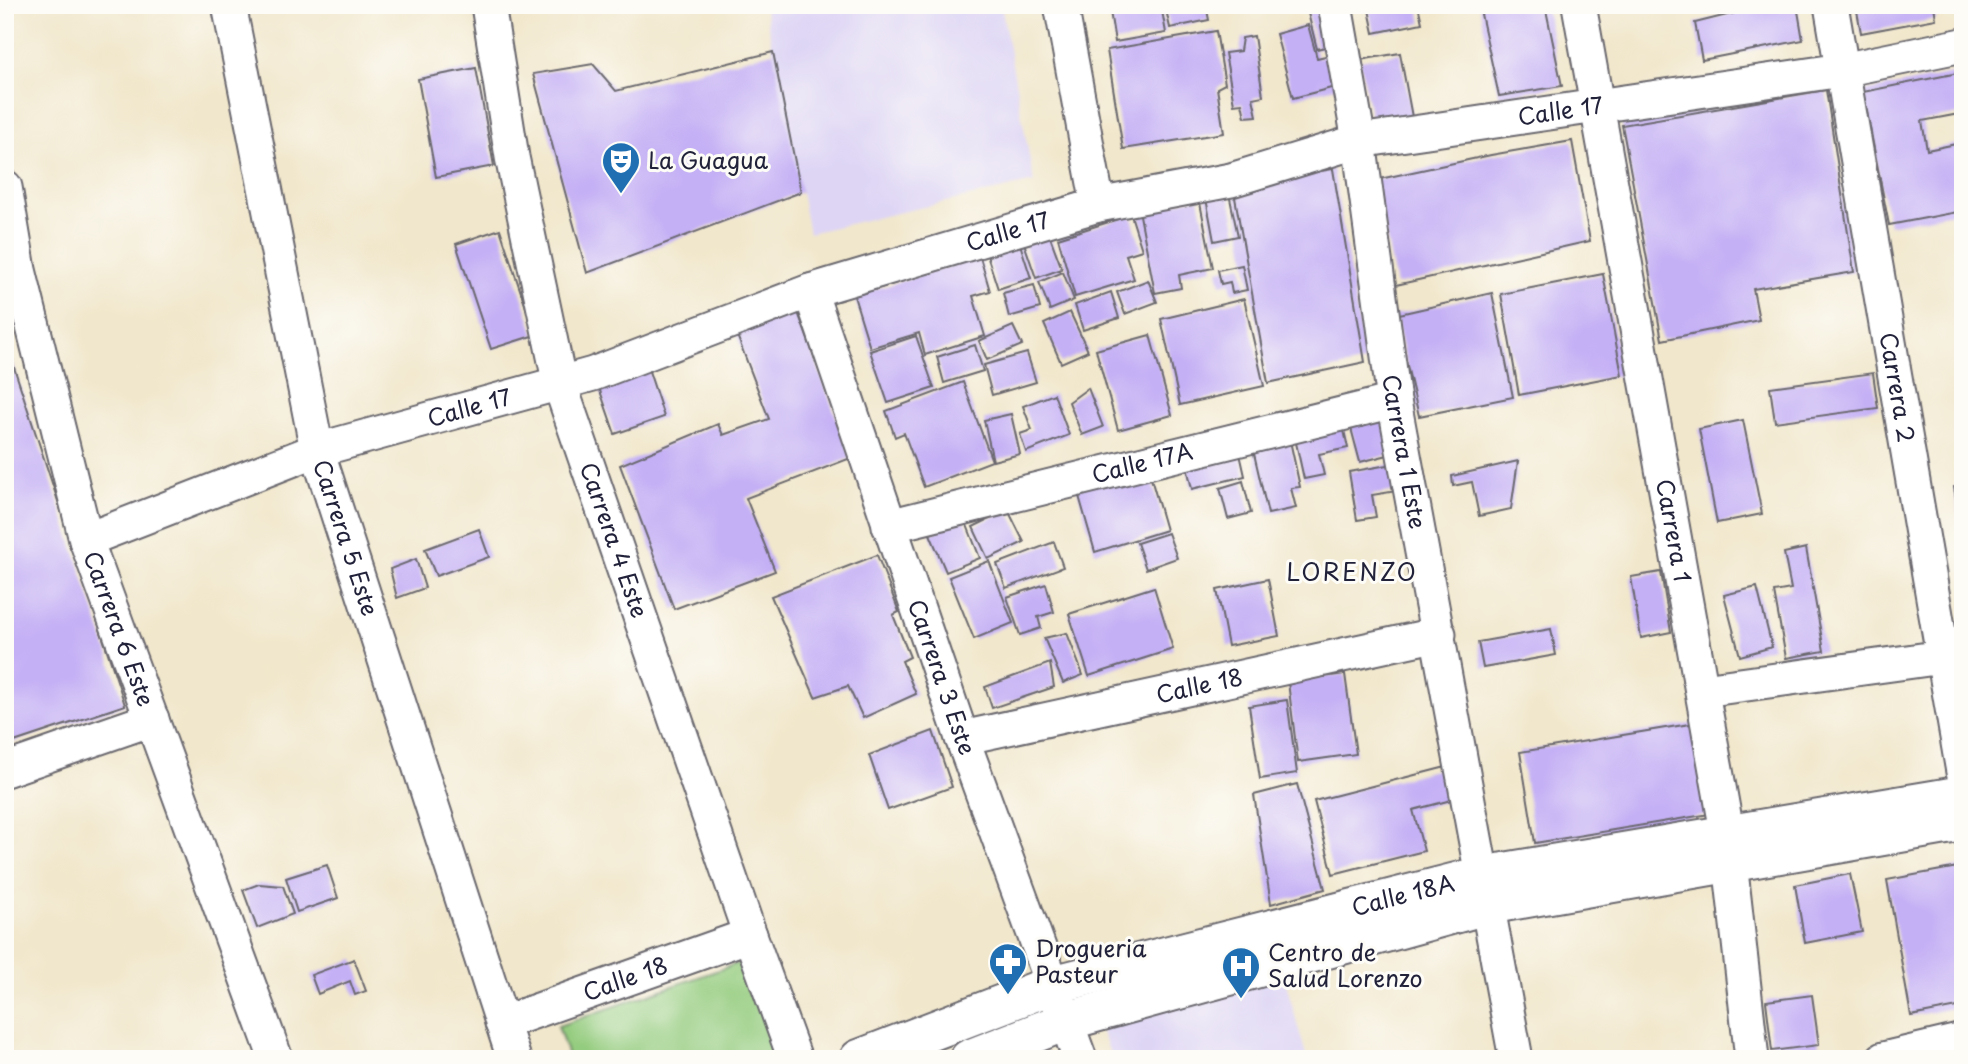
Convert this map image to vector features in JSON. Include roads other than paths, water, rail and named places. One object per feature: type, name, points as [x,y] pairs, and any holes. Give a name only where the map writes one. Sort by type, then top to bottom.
[{"type":"main road","name":"Calle 18A","points":[[1729,849],[1963,795]]},
{"type":"main road","name":"Calle 18A","points":[[859,1059],[1052,985],[1484,890],[1729,849],[1963,822]]},
{"type":"main road","name":"Calle 18A","points":[[969,1059],[1066,1021],[1484,890]]},
{"type":"street","name":"Carrera 5 Este","points":[[229,5],[317,450],[514,1059]]},
{"type":"street","name":"Carrera 4 Este","points":[[488,5],[512,157],[560,385],[795,1059]]},
{"type":"street","points":[[1061,5],[1098,205]]},
{"type":"street","name":"Carrera 1 Este","points":[[1335,5],[1359,141],[1394,401],[1516,1059]]},
{"type":"street","name":"Carrera 1","points":[[1578,5],[1703,690],[1729,849],[1752,1059]]},
{"type":"street","name":"Carrera 2","points":[[1831,5],[1963,772]]},
{"type":"street","name":"Calle 17","points":[[86,540],[317,450],[560,385],[810,291],[1098,205],[1231,180],[1359,141],[1842,70],[1963,44]]},
{"type":"street","name":"Carrera 6 Este","points":[[5,187],[12,271],[86,540],[276,1059]]},
{"type":"street","name":"Carrera 3 Este","points":[[810,291],[962,738],[1080,1059]]},
{"type":"street","name":"Calle 17A","points":[[889,526],[1394,401]]},
{"type":"street","name":"Calle 18","points":[[962,738],[1439,634]]},
{"type":"street","points":[[1703,690],[1943,657]]},
{"type":"street","points":[[5,770],[152,719]]},
{"type":"street","name":"Calle 18","points":[[502,1023],[750,935]]},
{"type":"street","points":[[1883,1059],[1963,1040]]},
{"type":"place","name":"La Guagua","points":[[621,195]]},
{"type":"place","name":"Drogueria Pasteur","points":[[1008,996]]},
{"type":"place","name":"Centro de Salud Lorenzo","points":[[1241,1000]]},
{"type":"district","name":"LORENZO","points":[[1352,573]]}]
